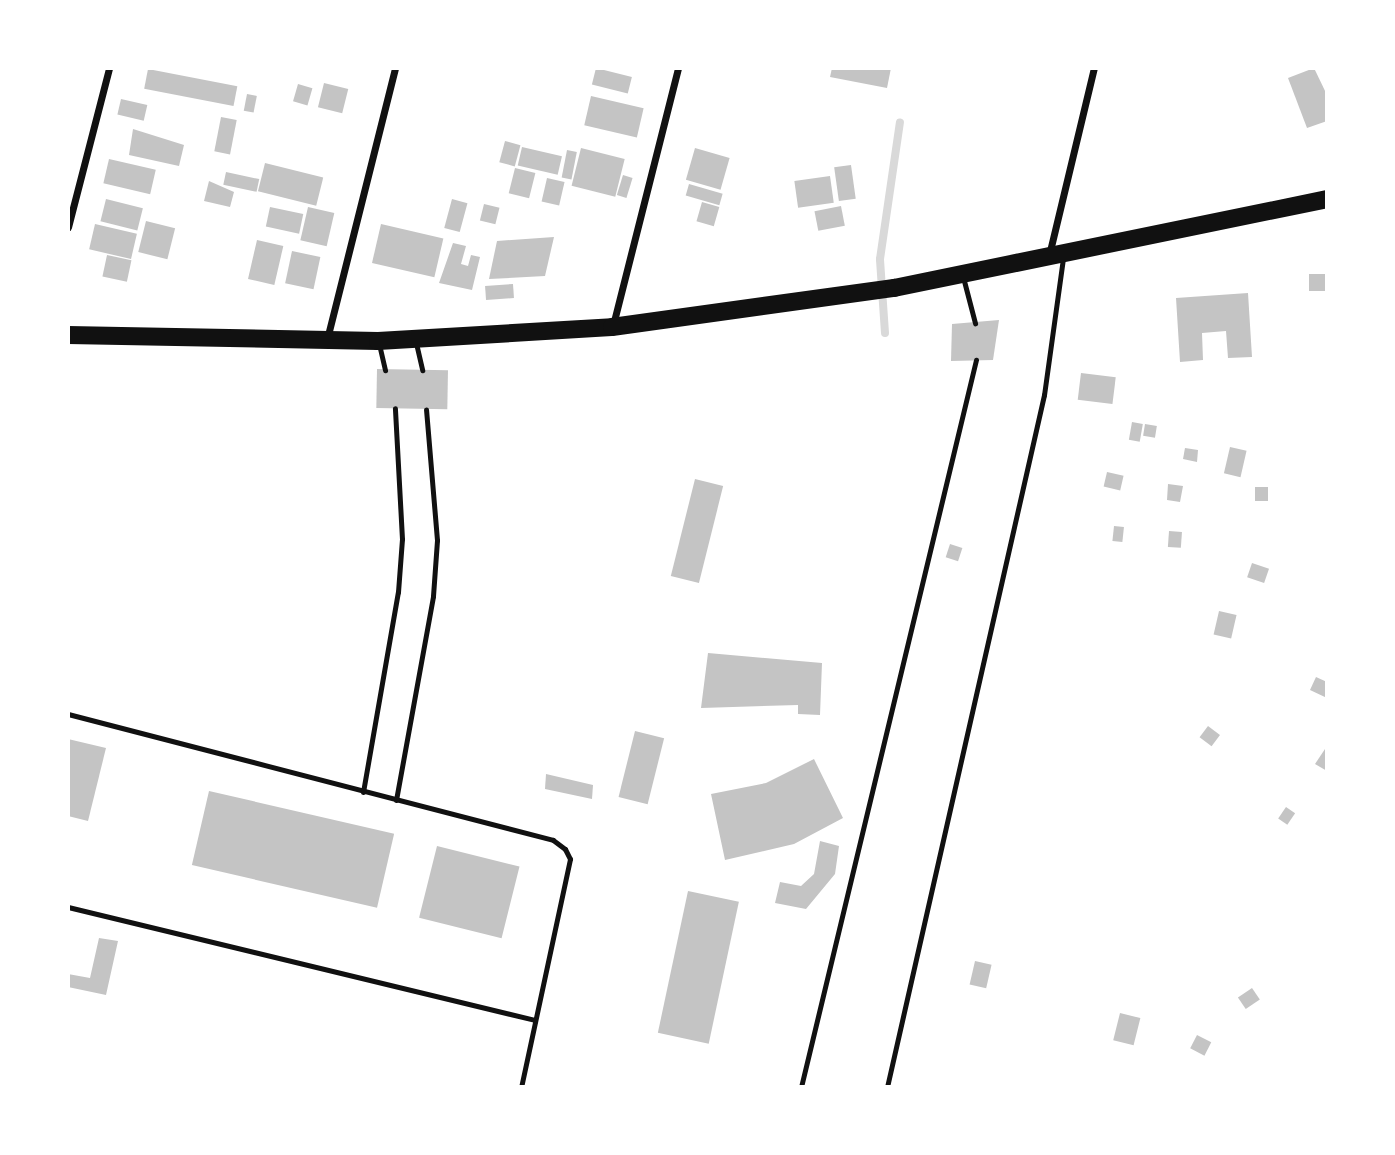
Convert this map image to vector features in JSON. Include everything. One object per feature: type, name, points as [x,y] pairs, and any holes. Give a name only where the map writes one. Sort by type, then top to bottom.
[{"type":"main road","points":[[68,335],[378,341],[612,327],[894,288],[1327,199]]},
{"type":"street","points":[[68,227],[109,68]]},
{"type":"street","points":[[326,341],[395,68]]},
{"type":"street","points":[[612,327],[678,68]]},
{"type":"street","points":[[1056,256],[1094,68]]},
{"type":"lane","points":[[887,1087],[1044,395],[1056,256]]},
{"type":"lane","points":[[962,274],[975,323]]},
{"type":"lane","points":[[416,340],[422,370]]},
{"type":"lane","points":[[378,341],[385,370]]},
{"type":"lane","points":[[801,1087],[976,360]]},
{"type":"lane","points":[[363,792],[398,592],[402,539],[395,408]]},
{"type":"lane","points":[[396,800],[433,596],[437,540],[426,409]]},
{"type":"lane","points":[[68,714],[552,840],[565,849],[570,859],[521,1087]]},
{"type":"lane","points":[[68,907],[536,1020]]},
{"type":"building","points":[[596,68],[632,77],[628,93],[592,84]]},
{"type":"building","points":[[832,68],[891,68],[887,88],[830,77]]},
{"type":"building","points":[[1314,68],[1327,95],[1327,121],[1307,128],[1288,78]]},
{"type":"building","points":[[148,69],[237,86],[234,106],[144,89]]},
{"type":"building","points":[[324,83],[348,89],[342,113],[318,107]]},
{"type":"building","points":[[298,84],[312,88],[307,105],[293,101]]},
{"type":"building","points":[[247,94],[257,96],[254,113],[244,111]]},
{"type":"building","points":[[591,96],[644,108],[637,137],[584,125]]},
{"type":"building","points":[[121,99],[147,105],[144,121],[117,115]]},
{"type":"building","points":[[221,117],[237,120],[230,154],[214,151]]},
{"type":"building","points":[[133,129],[184,145],[179,166],[129,155]]},
{"type":"building","points":[[505,141],[520,145],[515,166],[499,162]]},
{"type":"building","points":[[522,147],[562,156],[558,175],[518,166]]},
{"type":"building","points":[[581,148],[625,159],[615,197],[572,186]]},
{"type":"building","points":[[695,148],[730,158],[721,190],[686,180]]},
{"type":"building","points":[[567,150],[577,152],[571,179],[562,177]]},
{"type":"building","points":[[109,159],[156,170],[150,194],[103,183]]},
{"type":"building","points":[[265,163],[323,178],[316,206],[258,191]]},
{"type":"building","points":[[851,165],[856,199],[839,201],[834,167]]},
{"type":"building","points":[[515,168],[535,173],[529,198],[509,193]]},
{"type":"building","points":[[226,172],[259,179],[257,192],[223,185]]},
{"type":"building","points":[[623,175],[633,178],[626,198],[617,195]]},
{"type":"building","points":[[830,176],[834,203],[798,208],[794,181]]},
{"type":"building","points":[[547,178],[565,182],[559,205],[542,201]]},
{"type":"building","points":[[209,181],[234,192],[230,207],[204,201]]},
{"type":"building","points":[[689,184],[723,194],[719,205],[686,196]]},
{"type":"building","points":[[106,199],[143,208],[137,231],[100,221]]},
{"type":"building","points":[[452,199],[467,203],[460,232],[444,228]]},
{"type":"building","points":[[702,202],[719,207],[714,226],[696,221]]},
{"type":"building","points":[[484,204],[500,208],[495,224],[480,220]]},
{"type":"building","points":[[841,206],[845,226],[818,231],[814,211]]},
{"type":"building","points":[[270,207],[303,214],[299,234],[266,227]]},
{"type":"building","points":[[308,207],[334,213],[327,246],[300,240]]},
{"type":"building","points":[[146,221],[175,228],[167,259],[138,252]]},
{"type":"building","points":[[95,224],[137,234],[131,259],[89,249]]},
{"type":"building","points":[[381,224],[443,238],[434,277],[372,263]]},
{"type":"building","points":[[554,237],[545,276],[489,279],[497,241]]},
{"type":"building","points":[[257,240],[283,246],[274,285],[248,279]]},
{"type":"building","points":[[453,243],[466,246],[461,264],[468,266],[471,255],[480,257],[472,290],[439,283]]},
{"type":"building","points":[[292,251],[320,257],[314,289],[285,283]]},
{"type":"building","points":[[107,255],[131,260],[127,282],[102,277]]},
{"type":"building","points":[[1309,274],[1327,274],[1327,291],[1309,291]]},
{"type":"building","points":[[513,284],[514,298],[486,300],[485,286]]},
{"type":"building","points":[[1248,293],[1252,357],[1228,358],[1226,331],[1202,333],[1203,360],[1180,362],[1176,298]]},
{"type":"building","points":[[999,320],[993,360],[951,361],[952,324]]},
{"type":"building","points":[[377,369],[448,370],[447,409],[376,408]]},
{"type":"building","points":[[1081,373],[1116,377],[1112,404],[1078,400]]},
{"type":"building","points":[[1132,422],[1143,424],[1140,442],[1129,440]]},
{"type":"building","points":[[1145,424],[1157,426],[1155,438],[1143,436]]},
{"type":"building","points":[[1230,447],[1247,451],[1240,477],[1224,473]]},
{"type":"building","points":[[1185,448],[1198,450],[1197,462],[1183,459]]},
{"type":"building","points":[[1107,472],[1124,476],[1120,490],[1104,487]]},
{"type":"building","points":[[695,479],[723,486],[699,583],[671,576]]},
{"type":"building","points":[[1168,484],[1183,486],[1180,502],[1167,500]]},
{"type":"building","points":[[1255,487],[1268,487],[1268,501],[1255,501]]},
{"type":"building","points":[[1114,526],[1124,527],[1122,542],[1112,541]]},
{"type":"building","points":[[1169,531],[1182,532],[1181,548],[1168,547]]},
{"type":"building","points":[[950,544],[962,548],[958,561],[946,557]]},
{"type":"building","points":[[1252,563],[1269,569],[1264,583],[1247,577]]},
{"type":"building","points":[[1219,611],[1237,615],[1231,638],[1214,634]]},
{"type":"building","points":[[708,653],[822,663],[820,715],[798,714],[798,705],[701,708]]},
{"type":"building","points":[[1316,677],[1327,682],[1327,698],[1310,690]]},
{"type":"building","points":[[1208,726],[1220,735],[1212,746],[1200,737]]},
{"type":"building","points":[[635,731],[664,738],[648,804],[619,797]]},
{"type":"building","points":[[68,739],[106,748],[88,821],[68,816]]},
{"type":"building","points":[[1327,746],[1327,771],[1315,764]]},
{"type":"building","points":[[814,759],[843,818],[794,844],[725,860],[711,794],[766,783]]},
{"type":"building","points":[[546,774],[593,785],[592,799],[545,789]]},
{"type":"building","points":[[209,791],[394,834],[377,908],[192,865]]},
{"type":"building","points":[[1286,807],[1295,813],[1287,825],[1278,819]]},
{"type":"building","points":[[820,841],[839,846],[835,874],[806,909],[775,903],[780,882],[801,886],[814,874]]},
{"type":"building","points":[[437,846],[519,867],[502,938],[419,918]]},
{"type":"building","points":[[688,891],[739,902],[709,1044],[658,1033]]},
{"type":"building","points":[[99,938],[118,941],[106,995],[68,987],[68,974],[90,978]]},
{"type":"building","points":[[975,961],[992,965],[986,988],[970,984]]},
{"type":"building","points":[[1252,988],[1260,1000],[1246,1009],[1238,998]]},
{"type":"building","points":[[1120,1013],[1140,1018],[1134,1045],[1113,1040]]},
{"type":"building","points":[[1197,1035],[1211,1042],[1204,1056],[1190,1048]]},
{"type":"waterway","points":[[885,333],[880,259],[900,122]]}]
